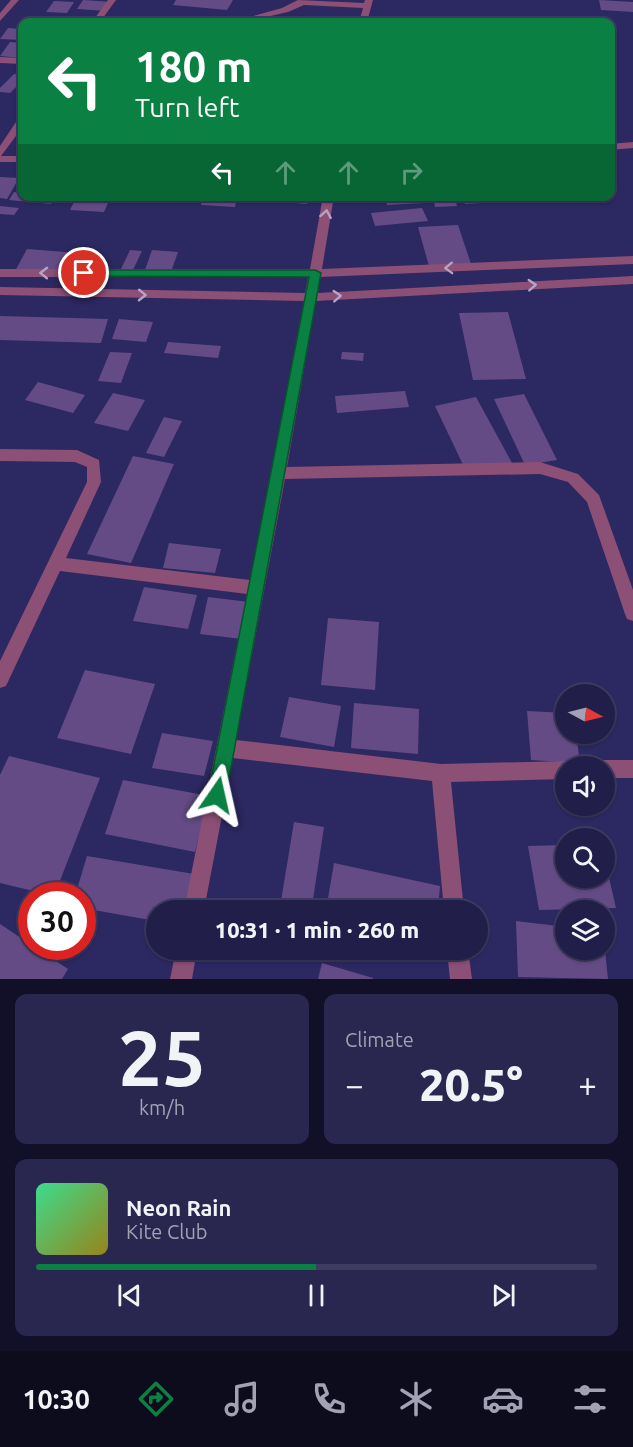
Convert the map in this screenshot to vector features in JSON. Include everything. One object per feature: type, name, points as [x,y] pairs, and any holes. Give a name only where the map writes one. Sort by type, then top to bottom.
[{"type":"street","points":[[0,18],[15,0]]},
{"type":"street","points":[[99,18],[112,0]]},
{"type":"street","points":[[252,18],[285,10],[302,1],[368,3],[364,18]]},
{"type":"street","points":[[0,60],[18,61]]},
{"type":"street","points":[[0,153],[18,126]]},
{"type":"street","points":[[615,147],[633,145]]},
{"type":"street","points":[[0,159],[18,159]]},
{"type":"street","points":[[196,900],[279,473],[328,201]]},
{"type":"street","points":[[0,273],[315,273],[633,260]]},
{"type":"street","points":[[0,291],[311,297],[633,280]]},
{"type":"street","points":[[0,455],[77,456],[94,464],[94,482],[0,680]]},
{"type":"street","points":[[279,473],[540,468],[573,478],[594,500],[633,615]]},
{"type":"street","points":[[55,564],[257,588]]},
{"type":"street","points":[[226,748],[441,773],[555,770]]},
{"type":"street","points":[[615,769],[633,769]]},
{"type":"street","points":[[441,773],[453,900]]},
{"type":"street","points":[[181,979],[185,960]]},
{"type":"street","points":[[459,960],[461,979]]},
{"type":"building","points":[[83,0],[113,2],[107,11],[77,9]]},
{"type":"building","points":[[176,0],[233,0],[227,10],[173,5]]},
{"type":"building","points":[[599,0],[633,2],[633,12],[601,10]]},
{"type":"building","points":[[54,1],[74,2],[67,13],[46,12]]},
{"type":"building","points":[[8,28],[18,29],[18,40],[0,39]]},
{"type":"building","points":[[10,42],[18,43],[18,58],[0,56]]},
{"type":"building","points":[[14,74],[18,74],[18,85],[10,93],[0,92],[0,88]]},
{"type":"building","points":[[0,177],[18,178],[7,199],[0,198]]},
{"type":"building","points":[[14,192],[18,192],[18,201],[9,200]]},
{"type":"building","points":[[20,201],[52,201],[51,204]]},
{"type":"building","points":[[74,201],[109,201],[104,212],[70,210]]},
{"type":"building","points":[[143,201],[167,201],[166,203]]},
{"type":"building","points":[[202,201],[236,201],[235,207],[201,205]]},
{"type":"building","points":[[271,201],[308,201],[307,204]]},
{"type":"building","points":[[386,201],[424,201],[425,203],[387,205]]},
{"type":"building","points":[[434,201],[456,201],[457,206],[435,207]]},
{"type":"building","points":[[464,201],[499,202],[465,204]]},
{"type":"building","points":[[0,206],[19,208],[14,215],[0,214]]},
{"type":"building","points":[[422,208],[428,221],[375,226],[371,213]]},
{"type":"building","points":[[458,225],[471,264],[429,266],[418,227]]},
{"type":"building","points":[[27,249],[90,254],[79,278],[14,273]]},
{"type":"building","points":[[130,250],[142,251],[132,272],[120,271]]},
{"type":"building","points":[[152,250],[178,252],[171,272],[145,270]]},
{"type":"building","points":[[508,312],[526,379],[473,380],[459,313]]},
{"type":"building","points":[[0,316],[108,319],[101,343],[0,340]]},
{"type":"building","points":[[119,319],[153,322],[146,342],[112,339]]},
{"type":"building","points":[[168,342],[221,346],[218,358],[164,353]]},
{"type":"building","points":[[110,352],[132,353],[121,383],[98,381]]},
{"type":"building","points":[[342,352],[364,353],[363,361],[341,359]]},
{"type":"building","points":[[38,382],[85,395],[73,413],[25,400]]},
{"type":"building","points":[[405,391],[409,407],[337,413],[335,396]]},
{"type":"building","points":[[113,393],[145,400],[128,431],[94,423]]},
{"type":"building","points":[[524,394],[557,460],[525,465],[494,399]]},
{"type":"building","points":[[476,397],[512,463],[467,473],[435,406]]},
{"type":"building","points":[[164,417],[182,421],[164,457],[146,453]]},
{"type":"building","points":[[133,456],[174,464],[131,563],[87,554]]},
{"type":"building","points":[[169,543],[221,549],[215,573],[163,568]]},
{"type":"building","points":[[144,587],[197,595],[188,629],[133,621]]},
{"type":"building","points":[[208,597],[249,602],[242,639],[200,634]]},
{"type":"building","points":[[328,618],[379,622],[375,690],[321,685]]},
{"type":"building","points":[[85,670],[155,684],[131,754],[57,738]]},
{"type":"building","points":[[289,697],[341,706],[334,747],[280,737]]},
{"type":"building","points":[[354,703],[419,709],[418,754],[351,748]]},
{"type":"building","points":[[527,711],[555,712],[555,744],[577,744],[579,756],[555,756],[555,761],[531,760]]},
{"type":"building","points":[[162,733],[213,741],[204,776],[152,768]]},
{"type":"building","points":[[9,756],[100,778],[59,882],[18,882],[18,887],[0,883],[0,775]]},
{"type":"building","points":[[123,780],[209,796],[195,852],[105,834]]},
{"type":"building","points":[[294,822],[324,827],[313,900],[281,900]]},
{"type":"building","points":[[555,845],[555,888],[611,888],[614,900],[555,900],[555,910],[539,910],[528,846]]},
{"type":"building","points":[[87,856],[194,874],[188,900],[146,900],[146,919],[96,910],[96,882],[79,882]]},
{"type":"building","points":[[334,863],[440,886],[439,900],[328,900]]},
{"type":"building","points":[[516,921],[555,926],[555,960],[606,960],[608,979],[518,977]]},
{"type":"building","points":[[0,924],[18,936],[18,960],[54,960],[68,969],[62,979],[0,979]]},
{"type":"building","points":[[322,963],[373,978],[373,979],[318,979]]},
{"type":"route","points":[[84,273],[315,273],[217,795]]}]
